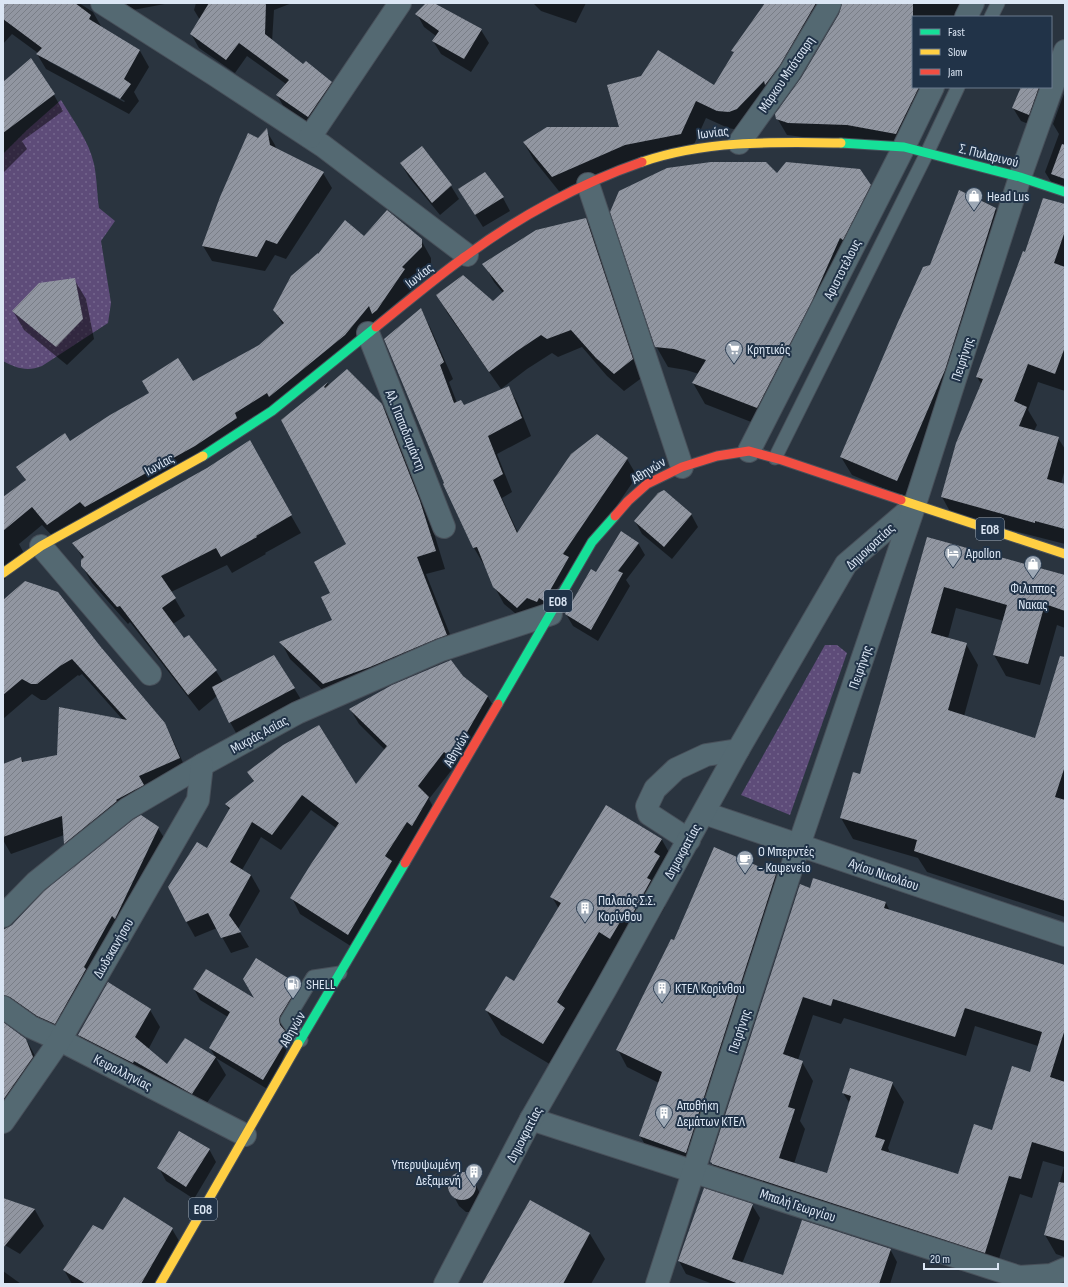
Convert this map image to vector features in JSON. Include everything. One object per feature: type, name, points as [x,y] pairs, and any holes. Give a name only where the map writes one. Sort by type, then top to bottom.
[{"type":"main road","name":"Ιωνίας","points":[[3,573],[41,546],[201,457],[272,411],[467,254],[532,212],[588,184],[621,170],[659,157],[715,145],[739,143],[817,142],[857,143],[904,148]]},
{"type":"main road","name":"Σ. Πυλαρινού","points":[[904,148],[1020,177],[1065,192]]},
{"type":"main road","name":"Αθηνών","points":[[160,1284],[592,542],[628,501],[647,484],[682,467],[717,456],[749,451],[916,504]]},
{"type":"main road","name":"ΕΟ8","points":[[916,504],[1065,554]]},
{"type":"street","points":[[102,3],[310,137],[467,254]]},
{"type":"street","points":[[310,137],[400,3]]},
{"type":"street","name":"Μάρκου Μπότσαρη","points":[[739,143],[790,72],[830,3]]},
{"type":"street","points":[[966,16],[973,3]]},
{"type":"street","name":"Πειρήνης","points":[[1052,87],[1065,51]]},
{"type":"street","name":"Αριστοτέλους","points":[[749,451],[904,148],[933,88]]},
{"type":"street","name":"Πειρήνης","points":[[656,1284],[800,845],[916,504],[1020,177],[1052,88]]},
{"type":"street","points":[[588,184],[682,467]]},
{"type":"street","name":"Αλ. Παπαδιαμάντη","points":[[368,333],[444,527]]},
{"type":"street","name":"Δημοκρατίας","points":[[445,1284],[531,1119],[606,990],[738,750],[846,564],[916,504]]},
{"type":"street","points":[[41,546],[150,674]]},
{"type":"street","name":"Μικράς Ασίας","points":[[3,916],[36,882],[127,809],[202,765],[297,713],[426,656],[551,614]]},
{"type":"street","points":[[688,840],[649,814],[647,806],[655,789],[676,769],[706,755],[738,750]]},
{"type":"street","name":"Δωδεκανήσου","points":[[3,1122],[60,1040],[198,800],[202,765]]},
{"type":"street","name":"Αγίου Νικολάου","points":[[704,813],[1065,935]]},
{"type":"street","name":"Κεφαλληνίας","points":[[3,1007],[31,1027],[60,1040],[246,1135]]},
{"type":"street","name":"Μπαλή Γεωργίου","points":[[531,1119],[1019,1278],[1051,1275],[1065,1269]]},
{"type":"lane","points":[[992,16],[998,3]]},
{"type":"lane","points":[[775,458],[927,153],[958,88]]},
{"type":"lane","points":[[301,1040],[287,1020],[314,977],[340,973]]},
{"type":"shaded area","points":[[61,100],[80,131],[92,155],[99,208],[115,221],[101,241],[111,303],[108,323],[42,366],[26,369],[12,366],[3,361],[3,154],[27,130]]},
{"type":"shaded area","points":[[825,645],[837,645],[847,653],[790,815],[741,795]]},
{"type":"building","points":[[3,3],[75,3],[91,15],[89,19],[140,50],[124,79],[131,84],[120,99],[36,54],[42,48],[3,19]]},
{"type":"building","points":[[209,3],[266,3],[265,34],[303,64],[306,61],[332,82],[308,117],[276,95],[289,80],[239,43],[226,60],[190,34]]},
{"type":"building","points":[[426,3],[434,3],[482,29],[464,59],[432,41],[439,31],[415,14]]},
{"type":"building","points":[[765,3],[816,3],[780,65],[765,85],[764,81],[737,109],[729,112],[717,111],[696,101],[681,134],[625,145],[552,177],[523,142],[547,127],[619,127],[607,85],[641,76],[658,50],[714,85],[734,52],[731,51]]},
{"type":"building","points":[[842,3],[913,3],[912,88],[919,88],[896,134],[847,125],[788,123],[776,119],[775,114],[801,78],[839,14]]},
{"type":"building","points":[[31,58],[55,94],[3,133],[3,82]]},
{"type":"building","points":[[1021,88],[1039,88],[1029,115],[1012,108]]},
{"type":"building","points":[[267,128],[270,145],[324,172],[277,244],[266,240],[257,257],[202,246],[220,197],[248,133],[258,138]]},
{"type":"building","points":[[1062,144],[1065,145],[1065,179],[1051,174]]},
{"type":"building","points":[[422,146],[452,185],[432,203],[400,163]]},
{"type":"building","points":[[711,162],[766,162],[777,173],[786,162],[860,169],[871,185],[843,240],[840,238],[812,301],[757,408],[692,383],[706,360],[674,349],[655,347],[610,212],[619,191],[667,168]]},
{"type":"building","points":[[485,172],[504,197],[475,215],[458,189]]},
{"type":"building","points":[[959,190],[996,208],[945,370],[897,481],[840,457],[923,267],[930,265]]},
{"type":"building","points":[[1043,198],[1065,204],[1065,231],[1054,263],[1065,267],[1065,347],[1055,374],[1028,364],[1014,401],[1027,407],[1019,426],[1059,437],[1047,479],[1065,484],[1065,529],[1035,521],[1035,523],[941,497],[956,443],[983,379],[976,377],[1023,251],[1025,252]]},
{"type":"building","points":[[387,210],[422,239],[422,247],[402,267],[405,269],[377,310],[372,314],[369,306],[345,335],[269,397],[267,393],[235,413],[237,418],[195,446],[85,507],[80,502],[47,525],[32,507],[3,531],[3,497],[26,480],[16,467],[65,433],[70,441],[110,415],[149,393],[142,381],[178,358],[193,381],[259,345],[284,323],[273,310],[291,276],[318,254],[345,220],[364,236]]},
{"type":"building","points":[[586,218],[633,359],[614,374],[596,358],[571,330],[547,339],[541,335],[489,372],[436,295],[463,275],[493,301],[504,291],[482,264],[536,230]]},
{"type":"building","points":[[75,278],[83,319],[56,347],[12,311],[39,283]]},
{"type":"building","points":[[421,308],[444,362],[440,365],[454,403],[461,400],[464,405],[509,386],[522,418],[488,436],[503,474],[493,480],[517,533],[571,454],[597,434],[628,458],[563,554],[569,557],[544,601],[539,598],[537,602],[527,598],[517,608],[493,587],[477,547],[473,548],[443,484],[444,483],[384,339]]},
{"type":"building","points":[[347,369],[382,404],[420,501],[436,551],[417,557],[447,635],[370,667],[323,684],[279,642],[332,620],[321,597],[330,593],[314,562],[346,544],[281,420],[328,382],[324,387],[325,388]]},
{"type":"building","points":[[250,440],[292,515],[221,557],[216,548],[161,576],[176,598],[162,608],[184,638],[189,635],[217,670],[188,695],[120,606],[117,607],[81,566],[81,560],[84,557],[72,543],[207,468]]},
{"type":"building","points":[[664,490],[692,514],[664,547],[634,521],[658,493]]},
{"type":"building","points":[[621,531],[639,543],[618,571],[623,573],[591,630],[565,614],[591,569],[596,572]]},
{"type":"building","points":[[927,537],[1065,575],[1065,611],[1045,604],[1028,664],[993,655],[1007,605],[944,587],[931,633],[967,643],[948,710],[1035,738],[1060,656],[1065,657],[1065,766],[1055,797],[1065,800],[1065,901],[914,851],[917,840],[840,818],[853,772],[860,774]]},
{"type":"building","points":[[25,581],[58,592],[100,646],[165,723],[180,758],[139,776],[144,785],[116,800],[117,801],[64,844],[62,816],[3,837],[3,764],[21,757],[22,762],[57,755],[59,707],[127,720],[72,659],[60,666],[37,684],[31,684],[22,679],[3,695],[3,600]]},
{"type":"building","points":[[274,655],[295,688],[229,723],[212,687]]},
{"type":"building","points":[[451,660],[463,676],[488,696],[452,758],[444,752],[418,786],[429,797],[412,826],[407,822],[385,856],[392,861],[348,935],[290,898],[339,823],[302,795],[272,835],[252,822],[230,862],[251,875],[229,915],[241,932],[221,938],[208,913],[186,922],[168,887],[197,842],[207,848],[230,808],[225,804],[254,781],[247,772],[283,745],[319,725],[356,784],[387,746],[349,709],[392,685]]},
{"type":"building","name":"Παλαιός Σ.Σ. Κορίνθου","points":[[606,805],[662,839],[654,852],[660,856],[647,878],[651,880],[633,913],[627,910],[610,939],[599,932],[557,1002],[565,1008],[543,1044],[485,1010],[506,976],[514,981],[561,903],[550,897]]},
{"type":"building","points":[[141,815],[159,827],[115,919],[112,916],[84,967],[86,969],[55,1024],[37,1016],[10,997],[3,995],[3,930],[12,925],[44,891]]},
{"type":"building","points":[[714,847],[776,874],[686,1153],[639,1136],[662,1072],[616,1050],[671,939],[674,940]]},
{"type":"building","points":[[813,878],[886,902],[884,908],[1065,965],[1065,1029],[1050,1077],[1065,1082],[1065,1152],[1032,1142],[1021,1179],[1009,1176],[985,1253],[712,1164],[710,1162],[800,884],[810,888]],"holes":[[[803,997],[831,1006],[833,999],[955,1037],[965,1008],[1042,1032],[1030,1072],[1012,1066],[992,1130],[974,1124],[958,1174],[881,1150],[885,1140],[875,1137],[893,1082],[850,1068],[842,1093],[851,1096],[827,1173],[779,1158],[795,1109],[788,1107],[803,1061],[783,1054]]]},
{"type":"building","points":[[256,958],[299,985],[279,1020],[280,1025],[285,1031],[279,1040],[285,1043],[263,1080],[209,1048],[230,1012],[193,989],[206,969],[254,998],[243,979]]},
{"type":"building","points":[[108,982],[151,1009],[135,1037],[167,1064],[185,1038],[216,1057],[192,1094],[134,1061],[133,1063],[78,1035]]},
{"type":"building","points":[[3,1022],[26,1039],[33,1057],[3,1100]]},
{"type":"building","points":[[179,1131],[210,1149],[186,1187],[157,1168]]},
{"type":"building","points":[[462,1172],[472,1176],[476,1186],[472,1196],[462,1200],[452,1196],[448,1186],[452,1176]]},
{"type":"building","points":[[1059,1182],[1065,1183],[1065,1241],[1044,1235]]},
{"type":"building","points":[[704,1188],[753,1204],[732,1259],[783,1275],[802,1220],[891,1249],[879,1284],[739,1284],[678,1261]]},
{"type":"building","points":[[124,1197],[173,1228],[141,1284],[86,1284],[63,1270],[93,1225],[103,1230]]},
{"type":"building","points":[[3,1198],[35,1209],[3,1248]]},
{"type":"building","points":[[530,1200],[590,1233],[563,1284],[482,1284]]},
{"type":"traffic: fast","points":[[841,143],[904,147],[1020,177],[1065,192]]},
{"type":"traffic: fast","points":[[203,456],[272,411],[376,327]]},
{"type":"traffic: fast","points":[[498,704],[592,542],[615,516]]},
{"type":"traffic: fast","points":[[298,1044],[405,863]]},
{"type":"traffic: slow","points":[[642,162],[666,155],[716,146],[791,142],[841,143]]},
{"type":"traffic: slow","points":[[3,573],[41,546],[203,456]]},
{"type":"traffic: slow","points":[[901,500],[1065,554]]},
{"type":"traffic: slow","points":[[160,1284],[298,1044]]},
{"type":"traffic: jam","points":[[376,327],[443,273],[507,228],[573,191],[619,170],[642,162]]},
{"type":"traffic: jam","points":[[615,516],[628,501],[647,484],[682,467],[717,456],[749,451],[782,460],[901,500]]},
{"type":"traffic: jam","points":[[405,863],[498,704]]},
{"type":"place","name":"Head Lus","points":[[974,211]]},
{"type":"place","name":"Κρητικός","points":[[734,364]]},
{"type":"place","name":"Apollon","points":[[953,568]]},
{"type":"place","name":"Φιλιππος Νακας","points":[[1033,579]]},
{"type":"place","name":"Ο Μπερντές - Καφενείο","points":[[745,874]]},
{"type":"place","name":"Παλαιός Σ.Σ. Κορίνθου","points":[[585,923]]},
{"type":"place","name":"SHELL","points":[[293,999]]},
{"type":"place","name":"ΚΤΕΛ Κορίνθου","points":[[662,1003]]},
{"type":"place","name":"Αποθήκη Δεμάτων ΚΤΕΛ","points":[[664,1128]]},
{"type":"place","name":"Υπερυψωμένη Δεξαμενή","points":[[474,1187]]}]
